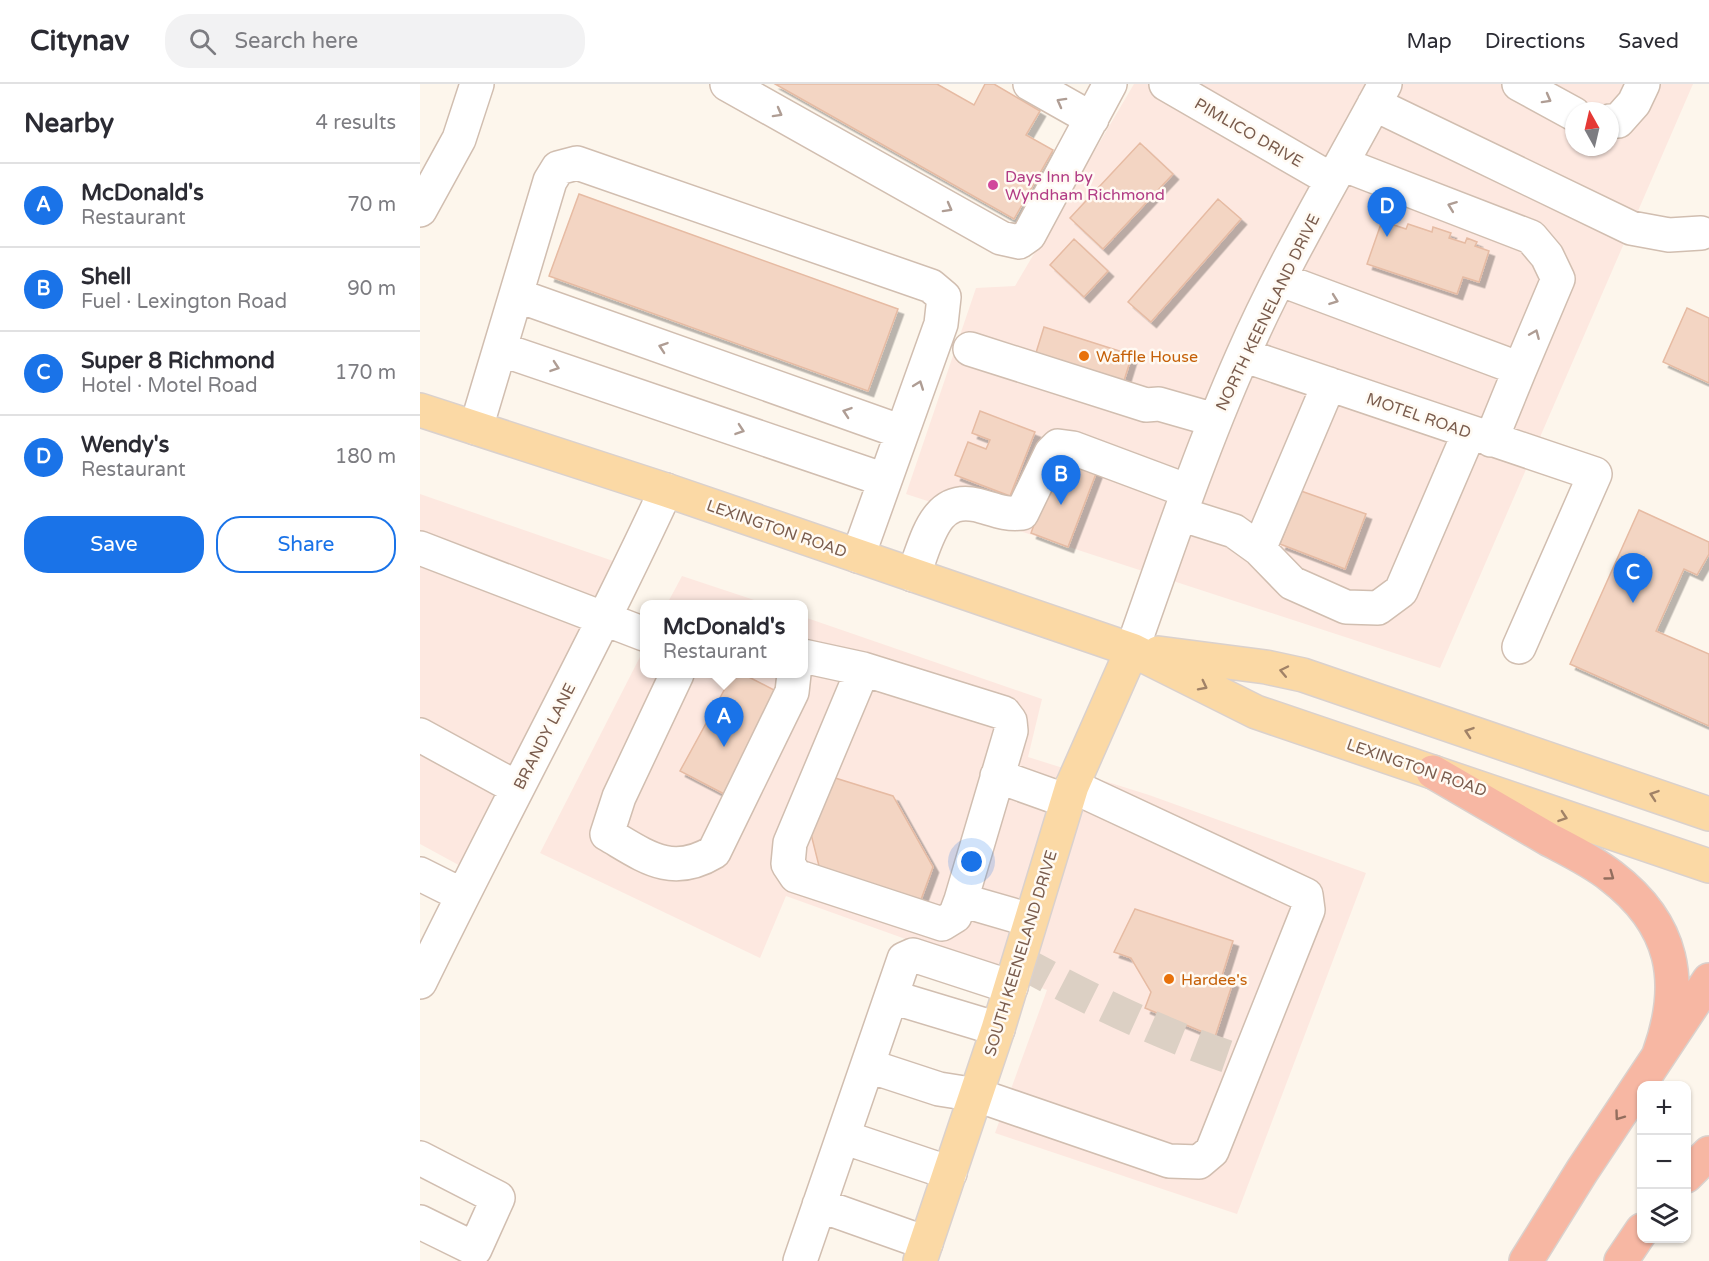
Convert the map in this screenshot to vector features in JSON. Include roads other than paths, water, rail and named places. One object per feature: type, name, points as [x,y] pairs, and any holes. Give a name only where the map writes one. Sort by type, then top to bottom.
[{"type":"highway","points":[[1433,772],[1610,874],[1638,899],[1658,928],[1669,958],[1674,990],[1671,1023],[1659,1054]]},
{"type":"highway","points":[[1526,1261],[1709,980]]},
{"type":"highway","points":[[1691,1171],[1709,1153]]},
{"type":"highway","points":[[1621,1261],[1637,1236]]},
{"type":"main road","name":"LEXINGTON ROAD","points":[[420,410],[666,490],[1132,650],[1256,712],[1709,866]]},
{"type":"main road","name":"LEXINGTON ROAD","points":[[1132,650],[1266,667],[1303,675],[1709,813]]},
{"type":"main road","name":"SOUTH KEENELAND DRIVE","points":[[923,1252],[977,1095],[1069,794],[1132,650]]},
{"type":"street","points":[[420,210],[459,139],[477,84]]},
{"type":"street","points":[[727,84],[1001,238],[1019,242],[1029,235],[1110,84]]},
{"type":"street","points":[[1029,84],[1092,119]]},
{"type":"street","name":"PIMLICO DRIVE","points":[[1166,84],[1337,172],[1531,237],[1547,256],[1558,279],[1520,369]]},
{"type":"street","points":[[1519,84],[1565,109]]},
{"type":"street","points":[[1619,120],[1634,103],[1643,84]]},
{"type":"street","points":[[1380,94],[1631,228],[1669,235],[1701,233]]},
{"type":"street","name":"NORTH KEENELAND DRIVE","points":[[1132,650],[1215,420],[1243,355],[1280,279],[1380,94]]},
{"type":"street","points":[[476,428],[550,181],[558,168],[577,163],[932,286],[944,297],[941,324],[858,556]]},
{"type":"street","points":[[913,575],[940,512],[954,504],[974,504],[1009,514],[1022,513],[1051,453],[1058,446],[1074,448],[1184,503],[1234,531],[1259,549],[1292,584],[1346,607],[1378,608],[1401,591],[1480,436],[1520,369],[1280,279]]},
{"type":"street","points":[[516,295],[902,432]]},
{"type":"street","points":[[500,349],[885,480]]},
{"type":"street","points":[[970,349],[1146,405],[1159,404],[1215,420]]},
{"type":"street","name":"MOTEL ROAD","points":[[1243,355],[1595,474],[1519,647]]},
{"type":"street","points":[[1259,549],[1329,384]]},
{"type":"street","name":"BRANDY LANE","points":[[420,982],[462,895],[607,618],[666,490]]},
{"type":"street","points":[[420,548],[640,632]]},
{"type":"street","points":[[808,657],[863,669],[1004,713],[1010,721],[1011,731],[961,900],[955,916],[942,924],[796,876],[788,864],[789,843],[863,669]]},
{"type":"street","points":[[675,678],[619,797],[607,834],[654,861],[676,865],[697,862],[714,852],[792,692],[794,678]]},
{"type":"street","points":[[420,735],[517,788]]},
{"type":"street","points":[[869,1066],[939,1089],[977,1095],[1169,1161],[1199,1162],[1212,1151],[1308,910],[1306,895],[1069,794],[997,776]]},
{"type":"street","points":[[420,874],[462,895]]},
{"type":"street","points":[[961,900],[1030,920]]},
{"type":"street","points":[[800,1261],[904,959],[913,955],[1011,987]]},
{"type":"street","points":[[892,997],[998,1029]]},
{"type":"street","points":[[843,1137],[950,1173]]},
{"type":"street","points":[[420,1158],[498,1198],[475,1249],[420,1222]]},
{"type":"street","points":[[819,1205],[923,1252]]},
{"type":"tunnel","points":[[1019,961],[1131,1018],[1247,1063]]},
{"type":"place","name":"Days Inn by Wyndham Richmond","points":[[993,185]]},
{"type":"place","name":"Wendy's","points":[[1387,237]]},
{"type":"place","name":"Waffle House","points":[[1084,356]]},
{"type":"place","name":"Shell","points":[[1061,505]]},
{"type":"place","name":"Super 8 Richmond","points":[[1633,603]]},
{"type":"place","name":"McDonald's","points":[[724,747]]},
{"type":"place","name":"Hardee's","points":[[1169,979]]}]
